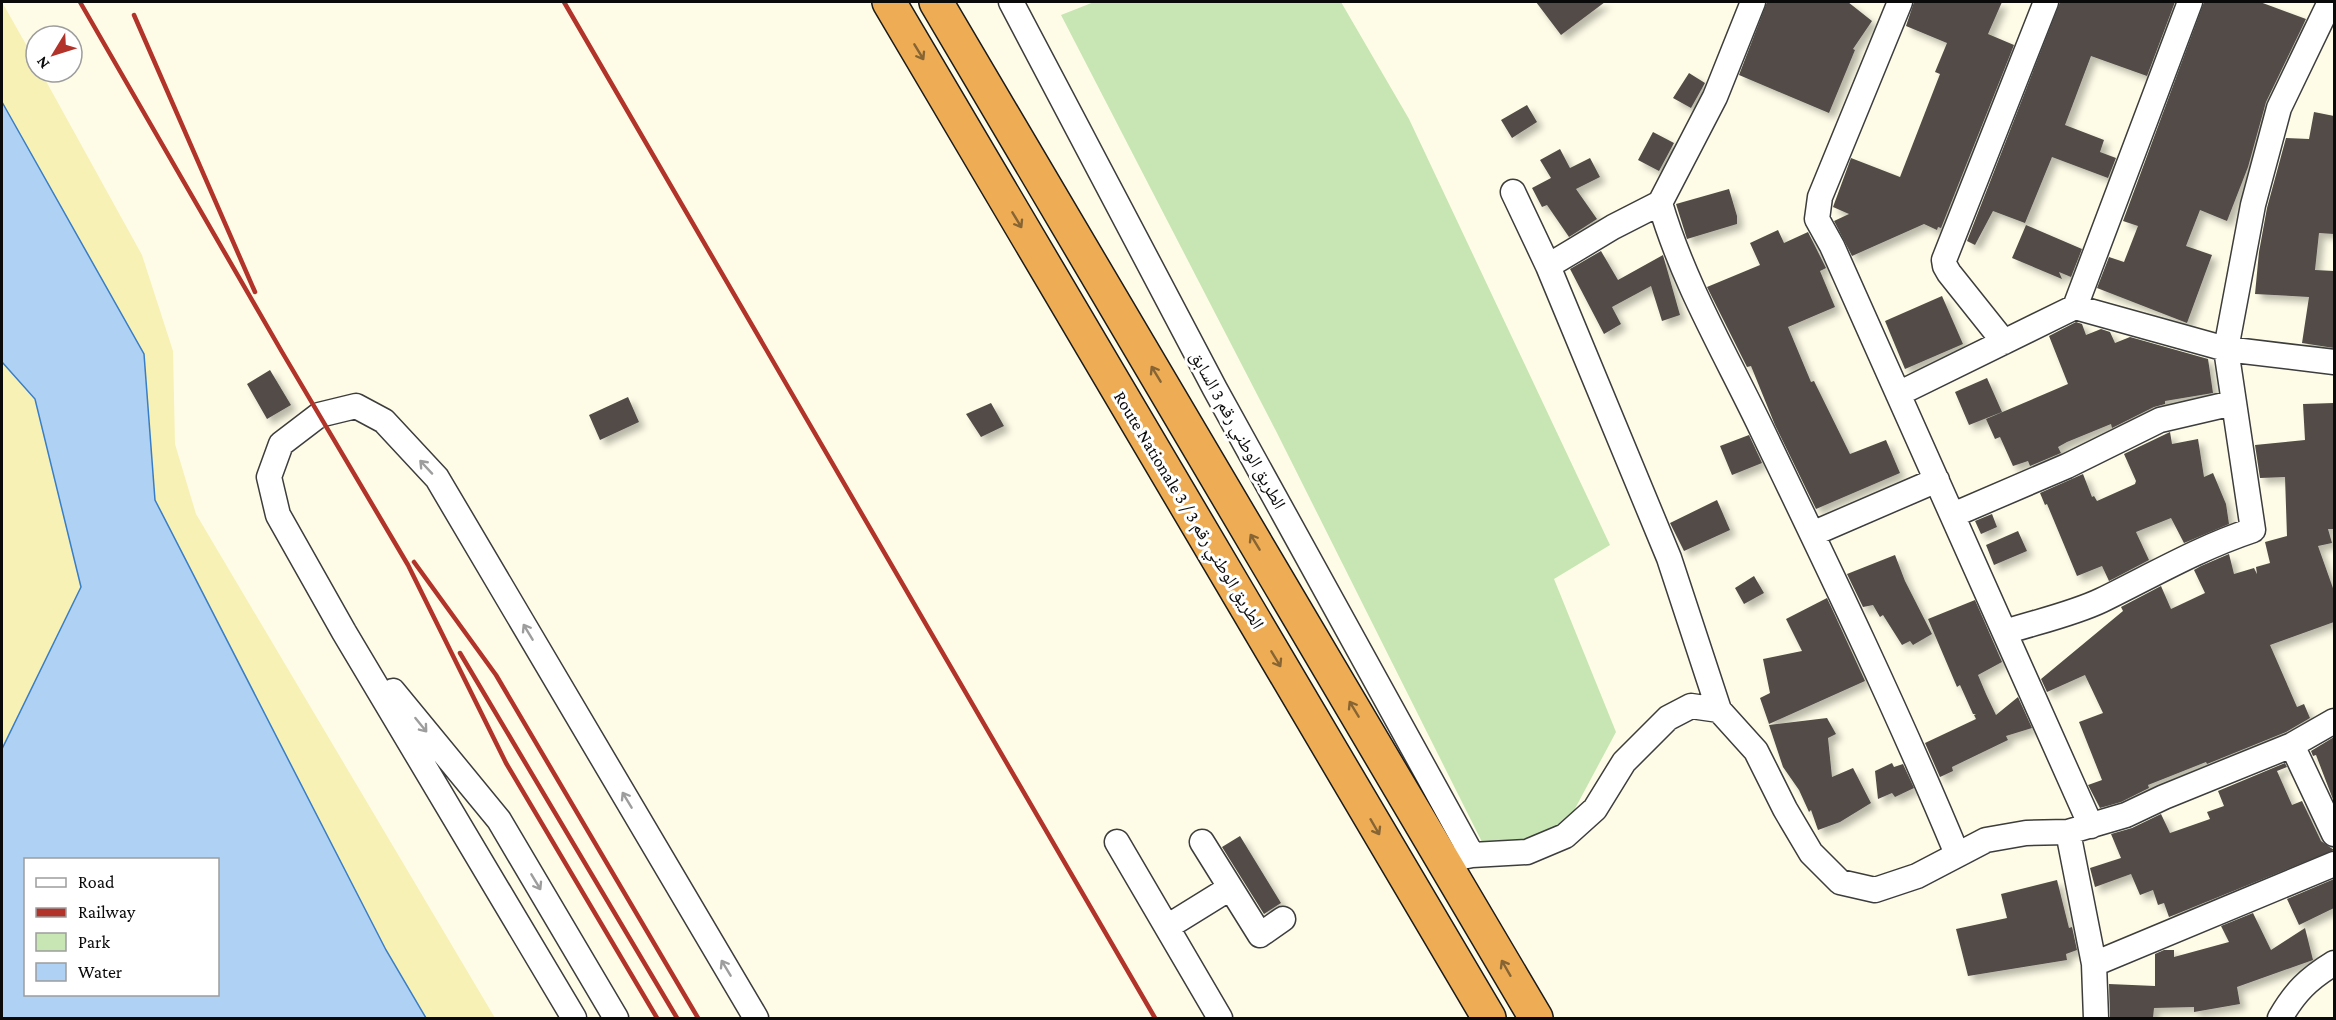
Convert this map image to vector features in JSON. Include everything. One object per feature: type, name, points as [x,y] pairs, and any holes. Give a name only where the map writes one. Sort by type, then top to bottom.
[{"type":"highway","name":"Route Nationale 3 / الطريق الوطني رقم 3","points":[[889,2],[1489,1018]]},
{"type":"highway","points":[[936,2],[1371,737],[1458,858],[1536,1018]]},
{"type":"highway","points":[[1334,756],[1371,737]]},
{"type":"street","name":"الطريق الوطني رقم 3 السابق","points":[[1011,2],[1458,858]]},
{"type":"street","points":[[1548,266],[1613,227],[1660,203],[1714,97],[1753,2]]},
{"type":"street","points":[[1900,2],[1820,197],[1817,219],[1832,246],[2091,826]]},
{"type":"street","points":[[2004,342],[1949,273],[1944,266],[1944,260],[2046,2]]},
{"type":"street","points":[[2075,307],[2190,2]]},
{"type":"street","points":[[2005,632],[2100,601],[2189,555],[2253,530],[2226,350],[2253,205],[2279,108],[2330,2]]},
{"type":"street","points":[[1514,192],[1548,266],[1669,558],[1719,710],[1756,751],[1785,809],[1811,853],[1840,882],[1875,890],[1917,876],[1986,840],[2026,833],[2068,832],[2126,815],[2164,797],[2292,745],[2334,721]]},
{"type":"street","points":[[1660,203],[1670,239],[1689,283],[1812,534],[1912,747],[1957,854]]},
{"type":"street","points":[[1898,394],[2075,307],[2226,350],[2334,363]]},
{"type":"street","points":[[1953,515],[2067,466],[2160,420],[2233,403]]},
{"type":"street","points":[[574,1018],[344,632],[278,515],[269,477],[281,444],[319,415],[356,406],[384,421],[437,478],[756,1018]]},
{"type":"street","points":[[1812,534],[1937,480]]},
{"type":"street","points":[[344,632],[499,820],[616,1018]]},
{"type":"street","points":[[1458,858],[1527,852],[1565,836],[1595,809],[1624,762],[1668,718],[1691,706],[1719,710]]},
{"type":"street","points":[[2292,745],[2334,834]]},
{"type":"street","points":[[2068,832],[2094,964],[2096,1018]]},
{"type":"street","points":[[1117,842],[1221,1018]]},
{"type":"street","points":[[1202,842],[1260,935],[1283,919]]},
{"type":"street","points":[[2094,964],[2334,864]]},
{"type":"street","points":[[1167,927],[1230,888]]},
{"type":"street","points":[[2280,1018],[2294,994],[2334,963]]},
{"type":"green space","points":[[1094,2],[1341,2],[1409,119],[1610,545],[1554,579],[1616,732],[1570,818],[1528,845],[1483,844],[1276,431],[1061,15]]},
{"type":"sand","points":[[2,2],[24,41],[24,84],[48,84],[142,255],[173,351],[175,444],[196,514],[495,1018],[426,1018],[386,950],[155,500],[144,354],[2,102]]},
{"type":"sand","points":[[2,362],[35,399],[81,587],[2,749]]},
{"type":"water","points":[[2,102],[144,354],[155,500],[386,950],[426,1018],[2,1018],[2,749],[81,587],[35,399],[2,362]]},
{"type":"building","points":[[1536,2],[1605,2],[1561,35]]},
{"type":"building","points":[[1767,2],[1848,2],[1872,21],[1853,49],[1855,50],[1829,113],[1739,75]]},
{"type":"building","points":[[1914,2],[2002,2],[1988,34],[2014,45],[1941,228],[1938,227],[1937,230],[1924,224],[1852,256],[1834,221],[1849,214],[1833,207],[1851,158],[1900,177],[1940,74],[1935,72],[1947,43],[1906,26]]},
{"type":"building","points":[[2060,2],[2175,2],[2147,76],[2091,56],[2065,125],[2104,140],[2100,152],[2116,158],[2108,178],[2052,157],[2025,223],[1993,211],[1975,245],[1967,241]]},
{"type":"building","points":[[2204,2],[2260,2],[2306,19],[2266,102],[2248,167],[2227,221],[2200,210],[2186,246],[2212,255],[2187,323],[2097,288],[2109,257],[2124,262],[2138,226],[2123,221]]},
{"type":"building","points":[[1689,73],[1705,83],[1691,108],[1673,98]]},
{"type":"building","points":[[1527,105],[1537,122],[1512,138],[1501,120]]},
{"type":"building","points":[[2314,112],[2334,116],[2334,234],[2319,233],[2315,270],[2334,271],[2334,348],[2302,343],[2309,297],[2255,294],[2259,252],[2267,208],[2286,138],[2309,139]]},
{"type":"building","points":[[1653,132],[1674,143],[1659,171],[1638,160]]},
{"type":"building","points":[[1560,149],[1570,168],[1590,158],[1600,177],[1576,189],[1597,219],[1569,237],[1547,205],[1542,207],[1532,188],[1551,178],[1540,160]]},
{"type":"building","points":[[1729,189],[1737,224],[1687,239],[1676,204]]},
{"type":"building","points":[[2026,225],[2082,249],[2071,277],[2059,272],[2062,279],[2012,258]]},
{"type":"building","points":[[1778,230],[1784,243],[1808,232],[1826,268],[1820,271],[1835,307],[1788,327],[1811,382],[1814,381],[1850,454],[1886,440],[1900,473],[1816,509],[1775,425],[1751,366],[1747,367],[1707,287],[1760,265],[1750,243]]},
{"type":"building","points":[[1601,251],[1618,280],[1663,255],[1680,315],[1662,321],[1651,286],[1612,307],[1621,324],[1604,334],[1570,269]]},
{"type":"building","points":[[1942,296],[1963,344],[1905,369],[1885,321]]},
{"type":"building","points":[[2076,322],[2082,324],[2086,335],[2101,329],[2110,332],[2115,343],[2130,337],[2208,359],[2213,393],[2165,401],[2165,404],[2154,407],[2112,428],[2111,424],[2067,442],[2058,447],[2061,453],[2030,466],[2028,461],[2013,466],[2000,437],[1995,439],[1986,419],[2068,384],[2049,336]]},
{"type":"building","points":[[270,370],[291,405],[267,419],[247,384]]},
{"type":"building","points":[[1987,378],[2002,412],[1969,425],[1955,392]]},
{"type":"building","points":[[628,397],[639,422],[600,440],[589,415]]},
{"type":"building","points":[[991,403],[1004,426],[981,437],[966,414]]},
{"type":"building","points":[[2334,403],[2334,529],[2328,529],[2332,543],[2318,546],[2334,591],[2334,622],[2270,645],[2297,707],[2304,704],[2310,718],[2286,732],[2148,785],[2149,788],[2121,802],[2100,808],[2088,785],[2102,780],[2079,722],[2103,713],[2085,675],[2047,692],[2041,679],[2123,611],[2121,607],[2161,586],[2171,609],[2205,593],[2194,570],[2201,566],[2229,554],[2234,574],[2254,568],[2257,574],[2256,567],[2270,563],[2265,542],[2287,536],[2285,477],[2260,478],[2255,445],[2305,440],[2303,404]]},
{"type":"building","points":[[2170,432],[2172,444],[2198,439],[2204,477],[2213,473],[2226,504],[2229,524],[2184,543],[2171,518],[2136,532],[2149,560],[2109,581],[2102,566],[2077,576],[2047,504],[2045,505],[2040,493],[2083,474],[2092,497],[2094,496],[2097,501],[2135,484],[2136,481],[2124,454]]},
{"type":"building","points":[[1749,435],[1762,463],[1732,475],[1720,446]]},
{"type":"building","points":[[1717,500],[1730,530],[1684,551],[1670,523]]},
{"type":"building","points":[[1992,514],[1997,527],[1981,534],[1975,521]]},
{"type":"building","points":[[2018,531],[2027,551],[1994,565],[1986,545]]},
{"type":"building","points":[[1895,555],[1905,581],[1932,634],[1913,645],[1910,641],[1902,645],[1883,615],[1880,617],[1873,605],[1863,607],[1847,574]]},
{"type":"building","points":[[1754,576],[1764,593],[1744,604],[1735,588]]},
{"type":"building","points":[[1827,598],[1865,681],[1769,724],[1760,698],[1770,693],[1763,659],[1802,651],[1786,619]]},
{"type":"building","points":[[1975,600],[2002,662],[1978,675],[1986,694],[1996,715],[2018,697],[2032,728],[2006,736],[2008,740],[1952,767],[1953,771],[1940,777],[1925,743],[1976,719],[1974,715],[1976,714],[1973,714],[1960,685],[1957,687],[1928,619]]},
{"type":"building","points":[[1827,718],[1836,734],[1828,738],[1832,777],[1853,768],[1871,803],[1840,822],[1818,830],[1811,810],[1809,812],[1799,790],[1783,767],[1769,725]]},
{"type":"building","points":[[2334,737],[2334,802],[2316,755],[2313,756],[2311,751]]},
{"type":"building","points":[[1892,763],[1894,767],[1903,764],[1914,788],[1895,797],[1892,793],[1878,799],[1875,771]]},
{"type":"building","points":[[2285,763],[2287,767],[2277,771],[2292,805],[2302,801],[2321,841],[2334,850],[2169,917],[2164,903],[2158,905],[2153,890],[2140,895],[2131,874],[2095,887],[2090,868],[2121,858],[2111,834],[2132,828],[2161,814],[2170,833],[2210,819],[2207,812],[2224,806],[2218,791]]},
{"type":"building","points":[[1240,836],[1281,903],[1264,914],[1222,847]]},
{"type":"building","points":[[2334,879],[2334,908],[2299,925],[2287,899]]},
{"type":"building","points":[[2057,880],[2077,950],[2066,954],[2067,960],[1968,976],[1956,929],[2007,918],[2001,894]]},
{"type":"building","points":[[2253,913],[2271,950],[2305,928],[2313,960],[2237,987],[2240,1004],[2194,1012],[2194,1007],[2154,1008],[2153,1018],[2110,1018],[2109,984],[2155,986],[2155,954],[2164,950],[2174,950],[2174,957],[2229,942],[2221,926]]},
{"type":"railway","points":[[80,2],[408,565],[506,763],[657,1018]]},
{"type":"railway","points":[[564,2],[1155,1018]]},
{"type":"railway","points":[[134,15],[255,292]]},
{"type":"railway","points":[[414,562],[496,675],[698,1018]]},
{"type":"railway","points":[[460,653],[677,1018]]}]
